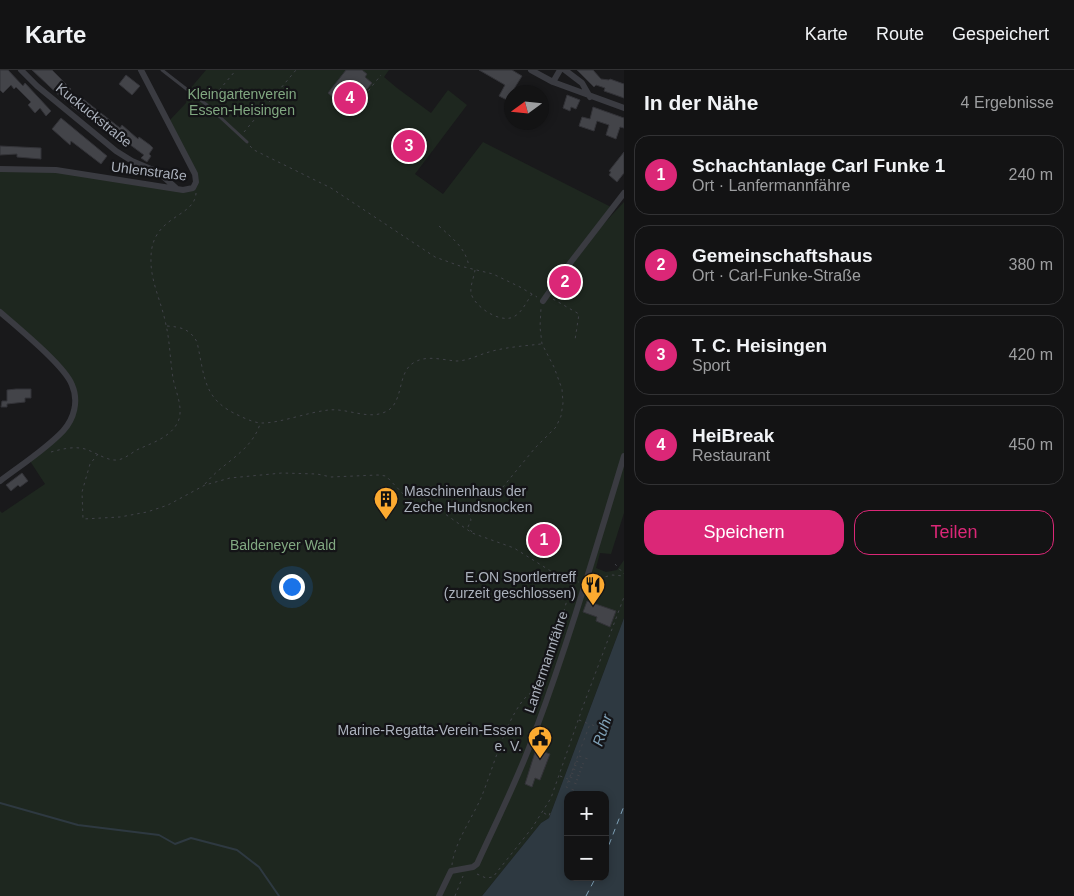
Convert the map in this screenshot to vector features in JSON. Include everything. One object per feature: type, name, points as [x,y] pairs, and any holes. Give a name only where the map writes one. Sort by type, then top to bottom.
[{"type":"street","name":"Kuckuckstraße","points":[[21,70],[37,86],[116,151],[132,161],[158,172],[179,190]]},
{"type":"street","name":"Uhlenstraße","points":[[0,169],[56,170],[179,190],[193,188],[196,182],[195,174],[141,70]]},
{"type":"street","points":[[531,70],[553,82],[624,108]]},
{"type":"street","points":[[553,82],[560,70]]},
{"type":"street","points":[[565,70],[582,84],[590,97]]},
{"type":"street","points":[[544,299],[624,194]]},
{"type":"street","points":[[0,312],[53,361],[70,380],[73,387],[75,404],[72,418],[62,432],[0,481]]},
{"type":"street","name":"Lanfermannfähre","points":[[470,868],[477,864],[535,733],[586,582],[624,456]]},
{"type":"street","points":[[439,896],[451,871],[470,868]]},
{"type":"lane","points":[[162,70],[208,105],[246,142]]},
{"type":"path","points":[[208,105],[236,70]]},
{"type":"path","points":[[240,136],[296,70]]},
{"type":"path","points":[[348,116],[381,75]]},
{"type":"path","points":[[246,142],[254,150],[331,188],[435,258],[504,279],[532,294],[579,314],[575,340]]},
{"type":"path","points":[[38,452],[73,447],[116,460],[122,459],[137,449],[164,437],[173,430],[179,420],[180,413],[173,379],[167,326],[151,270],[152,246],[159,230],[187,209],[193,202],[196,194],[193,188]]},
{"type":"path","points":[[439,226],[460,245],[469,268]]},
{"type":"path","points":[[475,270],[471,291],[473,297],[484,309],[496,317],[508,319],[515,317],[532,294]]},
{"type":"path","points":[[406,497],[415,490],[431,486],[487,499],[498,493],[535,448],[556,427],[563,403],[562,389],[554,367],[542,344],[540,327],[544,299]]},
{"type":"path","points":[[167,326],[188,330],[193,335],[197,342],[209,392],[215,400],[227,410],[261,423],[317,411],[333,410],[364,414],[385,413],[393,407],[409,365],[416,361],[426,359],[469,360],[504,348],[542,344]]},
{"type":"path","points":[[205,485],[215,472],[248,447],[258,432],[261,423]]},
{"type":"path","points":[[98,454],[90,464],[82,492],[83,519],[120,517],[147,512],[168,505],[205,485],[230,478],[282,473],[317,474],[331,477],[386,476],[406,497],[421,497],[472,533],[514,548],[549,570],[572,581],[557,635],[541,681],[536,689],[521,703],[513,717],[480,800],[457,847],[452,860],[451,871]]},
{"type":"path","points":[[472,533],[468,527],[471,520],[468,508],[481,499]]},
{"type":"path","points":[[615,564],[624,575]]},
{"type":"path","points":[[586,582],[612,575],[624,575]]},
{"type":"path","points":[[455,896],[470,868],[482,876],[493,877],[543,813],[560,776],[578,720],[624,597]]},
{"type":"path","points":[[578,720],[600,728]]},
{"type":"path","points":[[576,791],[566,787],[590,724]]},
{"type":"path","points":[[578,756],[588,759]]},
{"type":"path","points":[[576,761],[584,764]]},
{"type":"path","points":[[574,765],[583,768]]},
{"type":"path","points":[[573,769],[581,772]]},
{"type":"path","points":[[571,773],[580,776]]},
{"type":"path","points":[[560,776],[578,780]]},
{"type":"path","points":[[569,779],[577,784]]},
{"type":"path","points":[[543,813],[549,816],[550,813]]},
{"type":"green space","name":"Baldeneyer Wald","points":[[206,70],[389,70],[384,77],[431,113],[448,90],[467,105],[415,174],[443,194],[483,142],[611,207],[584,245],[624,202],[624,513],[611,554],[600,553],[596,568],[606,572],[617,570],[624,560],[624,618],[549,818],[541,823],[482,896],[0,896],[0,511],[2,513],[45,484],[30,461],[73,418],[75,386],[29,336],[0,309],[0,170],[43,170],[179,191],[197,183],[169,121],[186,103],[189,90]],"holes":[[[543,522],[557,527],[549,552],[543,550],[542,546],[539,545],[536,548],[529,545]]]},
{"type":"water","name":"Ruhr","points":[[624,618],[624,896],[482,896],[541,823],[549,818]]},
{"type":"building","points":[[0,70],[8,70],[23,86],[25,83],[51,111],[46,116],[40,108],[35,113],[28,105],[31,102],[16,87],[14,89],[11,85],[3,93],[0,90]]},
{"type":"building","points":[[32,70],[52,70],[71,89],[67,92],[71,97],[65,101]]},
{"type":"building","points":[[346,70],[362,70],[367,74],[365,77],[372,83],[346,115],[332,104],[335,99],[328,93]]},
{"type":"building","points":[[479,70],[512,70],[522,76],[516,85],[505,85]]},
{"type":"building","points":[[577,70],[593,70],[601,79],[610,79],[624,84],[624,98],[604,91],[605,88],[596,85],[594,87]]},
{"type":"building","points":[[126,75],[140,86],[132,95],[119,84]]},
{"type":"building","points":[[504,87],[504,98],[499,96]]},
{"type":"building","points":[[567,95],[580,100],[576,109],[571,107],[570,111],[563,108]]},
{"type":"building","points":[[83,99],[120,128],[122,125],[138,139],[139,137],[150,145],[153,148],[147,162],[141,158],[144,155],[114,135],[110,135],[71,106],[75,101],[79,105]]},
{"type":"building","points":[[593,107],[624,118],[624,128],[620,127],[616,139],[606,135],[609,125],[597,121],[594,131],[579,126],[582,117],[590,119]]},
{"type":"building","points":[[61,118],[107,156],[101,164],[71,141],[70,145],[52,129]]},
{"type":"building","points":[[0,146],[41,148],[41,159],[17,157],[17,154],[0,155]]},
{"type":"building","points":[[624,152],[624,173],[617,182],[609,175],[611,172],[609,171]]},
{"type":"building","points":[[31,389],[31,398],[25,398],[25,402],[7,404],[7,407],[1,407],[2,401],[7,401],[7,390]]},
{"type":"building","points":[[22,473],[28,481],[20,487],[18,485],[11,491],[6,485]]},
{"type":"building","points":[[545,529],[548,549],[533,544]]},
{"type":"building","name":"E.ON Sportlertreff (zurzeit geschlossen)","points":[[587,601],[616,611],[610,627],[596,621],[597,617],[583,612]]},
{"type":"building","points":[[536,749],[550,754],[540,780],[535,778],[532,787],[525,784]]},
{"type":"waterway","points":[[0,803],[78,825],[159,835],[175,844],[191,838],[237,850],[259,867],[279,896]]},
{"type":"ferry route","points":[[609,845],[624,806]]},
{"type":"ferry route","points":[[586,896],[594,881]]},
{"type":"place","name":"HeiBreak","points":[[350,98]]},
{"type":"place","name":"T. C. Heisingen","points":[[409,146]]},
{"type":"place","name":"Gemeinschaftshaus","points":[[565,282]]},
{"type":"place","name":"Maschinenhaus der Zeche Hundsnocken","points":[[386,520]]},
{"type":"place","name":"Schachtanlage Carl Funke 1","points":[[544,540]]},
{"type":"place","name":"E.ON Sportlertreff (zurzeit geschlossen)","points":[[593,606]]},
{"type":"place","name":"Marine-Regatta-Verein-Essen e. V.","points":[[540,759]]},
{"type":"park label","name":"Kleingartenverein Essen-Heisingen","points":[[242,102]]}]
